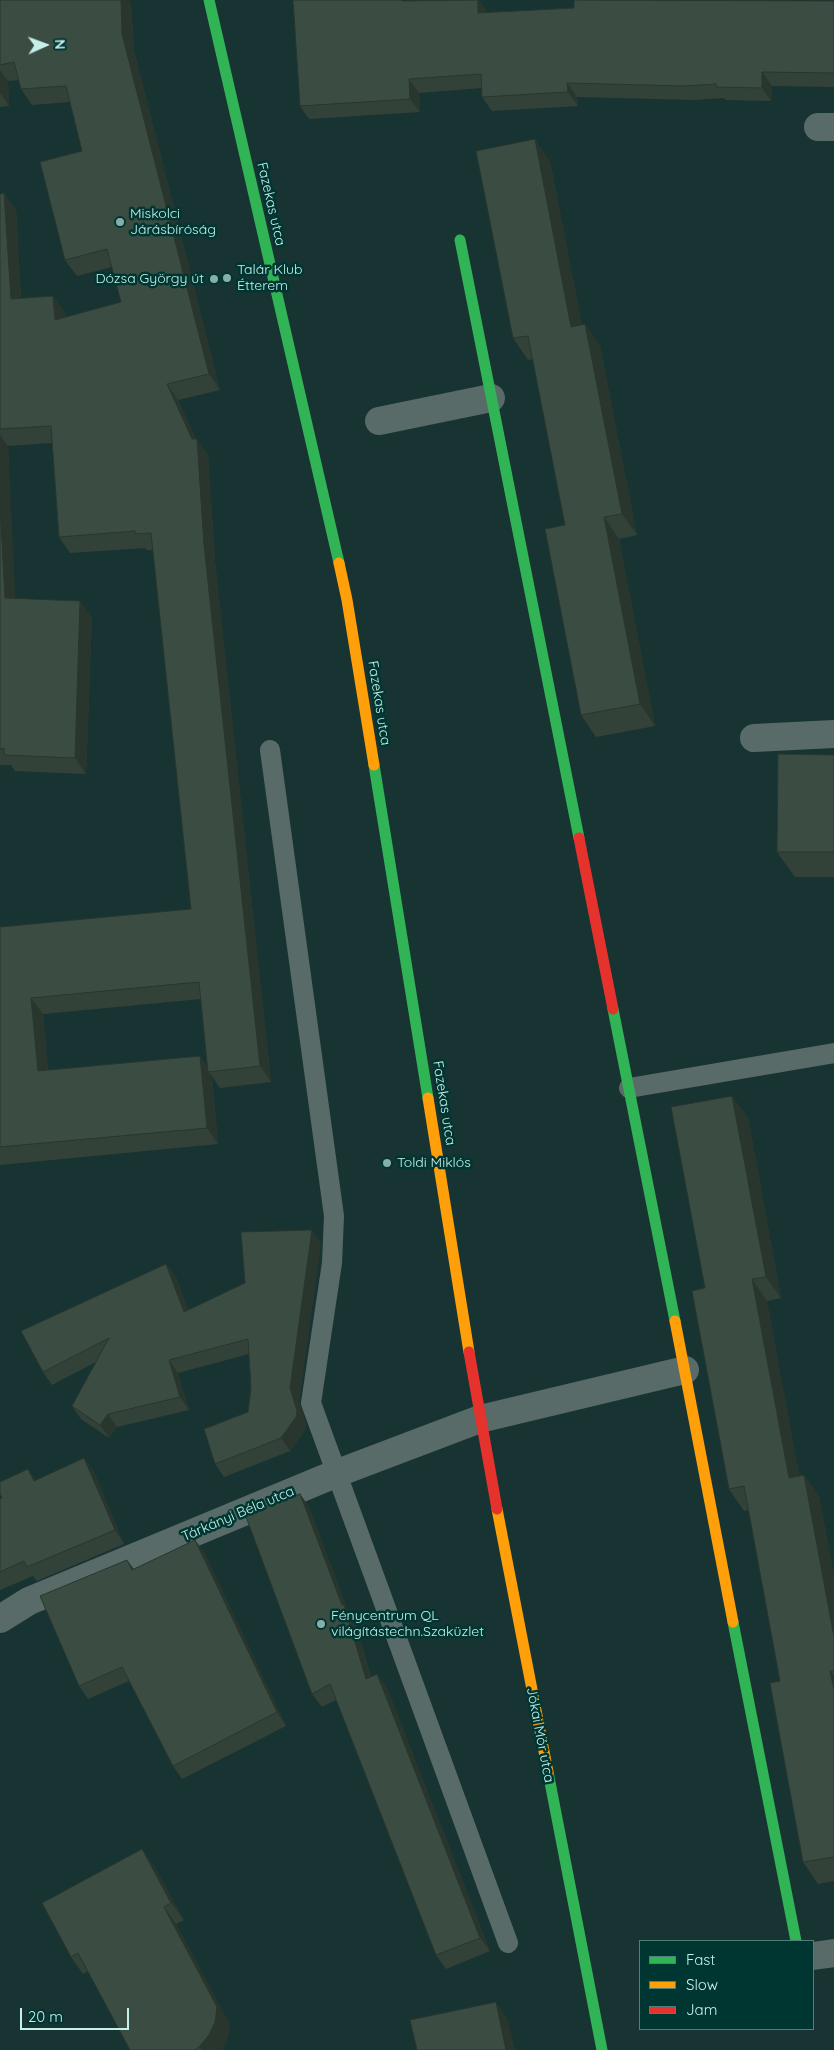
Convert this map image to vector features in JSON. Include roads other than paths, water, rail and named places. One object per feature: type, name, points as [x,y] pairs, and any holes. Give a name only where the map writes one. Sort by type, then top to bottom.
[{"type":"street","name":"Fazekas utca","points":[[209,0],[346,600],[480,1419]]},
{"type":"street","points":[[460,240],[796,1940]]},
{"type":"street","points":[[379,421],[491,398]]},
{"type":"street","points":[[754,738],[834,734]]},
{"type":"street","name":"Tárkányi Béla utca","points":[[0,1619],[29,1601],[335,1474],[480,1419],[684,1370]]},
{"type":"street","name":"Jókai Mór utca","points":[[480,1419],[602,2050]]},
{"type":"street","points":[[814,1956],[834,1953]]},
{"type":"lane","points":[[270,750],[334,1216],[332,1263],[310,1403],[508,1943]]},
{"type":"lane","points":[[629,1088],[834,1054]]},
{"type":"place","name":"Miskolci Járásbíróság","points":[[120,222]]},
{"type":"place","name":"Talár Klub Étterem","points":[[227,278]]},
{"type":"place","name":"Dózsa György út","points":[[214,279]]},
{"type":"place","name":"Toldi Miklós","points":[[387,1163]]},
{"type":"place","name":"Fénycentrum QL világítástechn.Szaküzlet","points":[[321,1624]]}]
